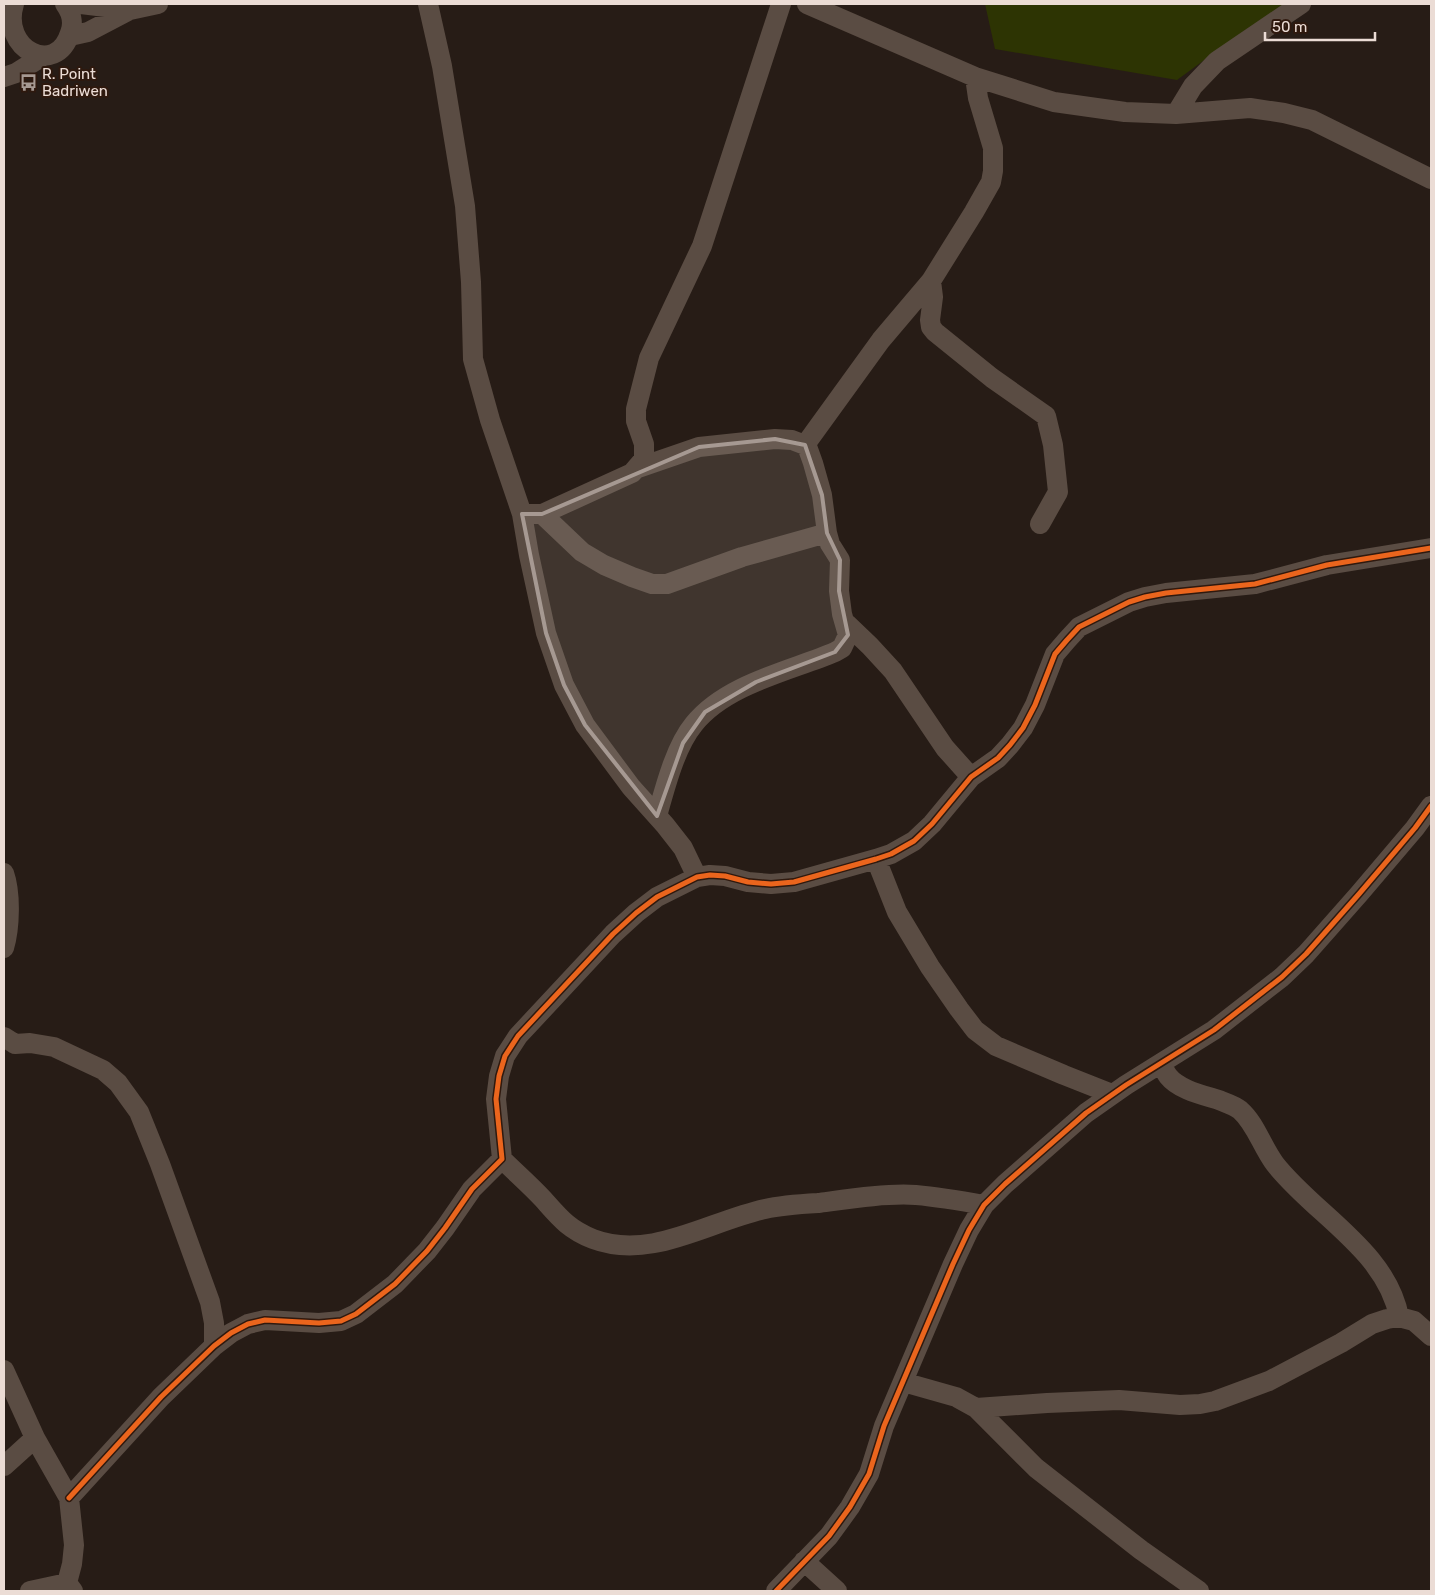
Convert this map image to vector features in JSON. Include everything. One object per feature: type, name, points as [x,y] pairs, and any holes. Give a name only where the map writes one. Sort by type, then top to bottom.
[{"type":"street","points":[[4,77],[16,73],[43,56],[59,49],[70,36],[72,21],[65,4]]},
{"type":"street","points":[[81,4],[130,10]]},
{"type":"street","points":[[70,36],[88,32],[130,10],[158,4]]},
{"type":"street","points":[[428,4],[442,66],[465,206],[471,282],[473,359],[490,420],[522,514],[528,555],[546,633],[564,684],[585,725],[631,787],[682,848],[697,877]]},
{"type":"street","points":[[522,514],[542,514],[632,473],[644,459],[645,452],[642,435],[636,421],[636,409],[649,358],[702,246],[780,4]]},
{"type":"street","points":[[807,4],[975,77],[1054,102],[1125,112],[1176,114],[1250,108],[1284,113],[1312,120],[1431,179]]},
{"type":"street","points":[[1176,114],[1193,86],[1217,61],[1301,4]]},
{"type":"street","points":[[7,24],[11,40],[22,51],[36,56],[43,56]]},
{"type":"street","points":[[805,445],[881,340],[931,281],[991,182],[994,171],[993,148],[978,98],[975,77]]},
{"type":"street","points":[[931,281],[933,297],[930,320],[931,327],[935,332],[992,378],[1046,416],[1053,445],[1058,492],[1040,524]]},
{"type":"street","points":[[638,468],[700,447],[775,439],[792,440],[805,445],[813,463],[822,495],[826,533],[830,544],[840,560],[839,591],[842,614],[847,624],[893,671],[945,748],[971,777]]},
{"type":"street","points":[[542,514],[582,552],[604,565],[652,584],[667,584],[742,557],[826,533]]},
{"type":"street","points":[[984,1205],[914,1195],[854,1198],[766,1208],[658,1243],[635,1246],[592,1239],[566,1224],[502,1159],[496,1099],[499,1076],[505,1056],[518,1036],[613,934],[657,897],[697,877],[710,875],[771,884],[794,882],[891,854],[914,841],[932,824],[971,777],[998,758],[1010,745],[1023,728],[1035,704],[1055,654],[1079,627],[1093,619],[1129,602],[1145,597],[1166,593],[1255,584],[1327,565],[1431,548]]},
{"type":"street","points":[[656,816],[669,775],[683,743],[693,725],[704,712],[725,697],[756,682],[816,660],[842,648],[848,635],[847,624]]},
{"type":"street","points":[[776,1591],[834,1529],[850,1508],[869,1474],[884,1426],[953,1264],[969,1230],[984,1205],[1005,1184],[1086,1113],[1112,1094],[1214,1030],[1282,977],[1306,954],[1354,901],[1431,806]]},
{"type":"street","points":[[876,859],[897,912],[930,966],[959,1009],[976,1030],[996,1046],[1112,1094]]},
{"type":"street","points":[[4,873],[8,898],[7,937],[4,948]]},
{"type":"street","points":[[4,1037],[15,1044],[30,1043],[54,1047],[103,1070],[118,1083],[139,1112],[210,1302],[214,1323],[214,1346]]},
{"type":"street","points":[[1160,1063],[1169,1077],[1176,1083],[1231,1104],[1239,1109],[1254,1128],[1274,1162],[1286,1177],[1371,1259],[1386,1281],[1407,1319],[1431,1336]]},
{"type":"street","points":[[69,1498],[161,1398],[214,1346],[232,1333],[248,1324],[265,1320],[341,1321],[356,1314],[396,1284],[445,1228],[472,1188],[502,1159]]},
{"type":"street","points":[[976,1408],[1119,1400],[1180,1405],[1214,1401],[1269,1381],[1299,1367],[1372,1324],[1387,1319],[1407,1319]]},
{"type":"street","points":[[4,1370],[36,1438],[69,1498],[74,1545],[70,1587],[30,1591]]},
{"type":"street","points":[[903,1382],[956,1397],[976,1408],[1036,1468],[1141,1550],[1199,1591]]},
{"type":"street","points":[[4,1466],[36,1438]]},
{"type":"street","points":[[804,1561],[837,1591]]},
{"type":"highlighted area","points":[[775,439],[805,445],[822,495],[827,533],[840,560],[839,591],[848,635],[835,652],[756,682],[705,712],[683,743],[657,816],[585,725],[564,685],[546,633],[522,514],[542,514],[699,447]]},
{"type":"green space","points":[[985,4],[1285,4],[1244,31],[1177,80],[995,49]]},
{"type":"cycle path","points":[[69,1498],[161,1397],[214,1346],[231,1333],[248,1324],[265,1320],[319,1323],[341,1321],[356,1314],[395,1284],[427,1251],[472,1189],[502,1159],[496,1099],[499,1076],[505,1056],[518,1036],[613,934],[657,897],[697,877],[710,875],[771,884],[794,882],[891,854],[914,841],[932,824],[971,777],[998,758],[1023,728],[1035,705],[1055,654],[1067,640],[1079,627],[1129,602],[1166,593],[1255,584],[1327,565],[1431,548]]},
{"type":"cycle path","points":[[776,1591],[829,1536],[850,1507],[869,1474],[884,1426],[953,1264],[969,1230],[984,1205],[1005,1184],[1086,1113],[1126,1085],[1214,1030],[1282,977],[1306,954],[1359,894],[1415,828],[1431,806]]},
{"type":"place","name":"R. Point Badriwen","points":[[28,83]]}]
